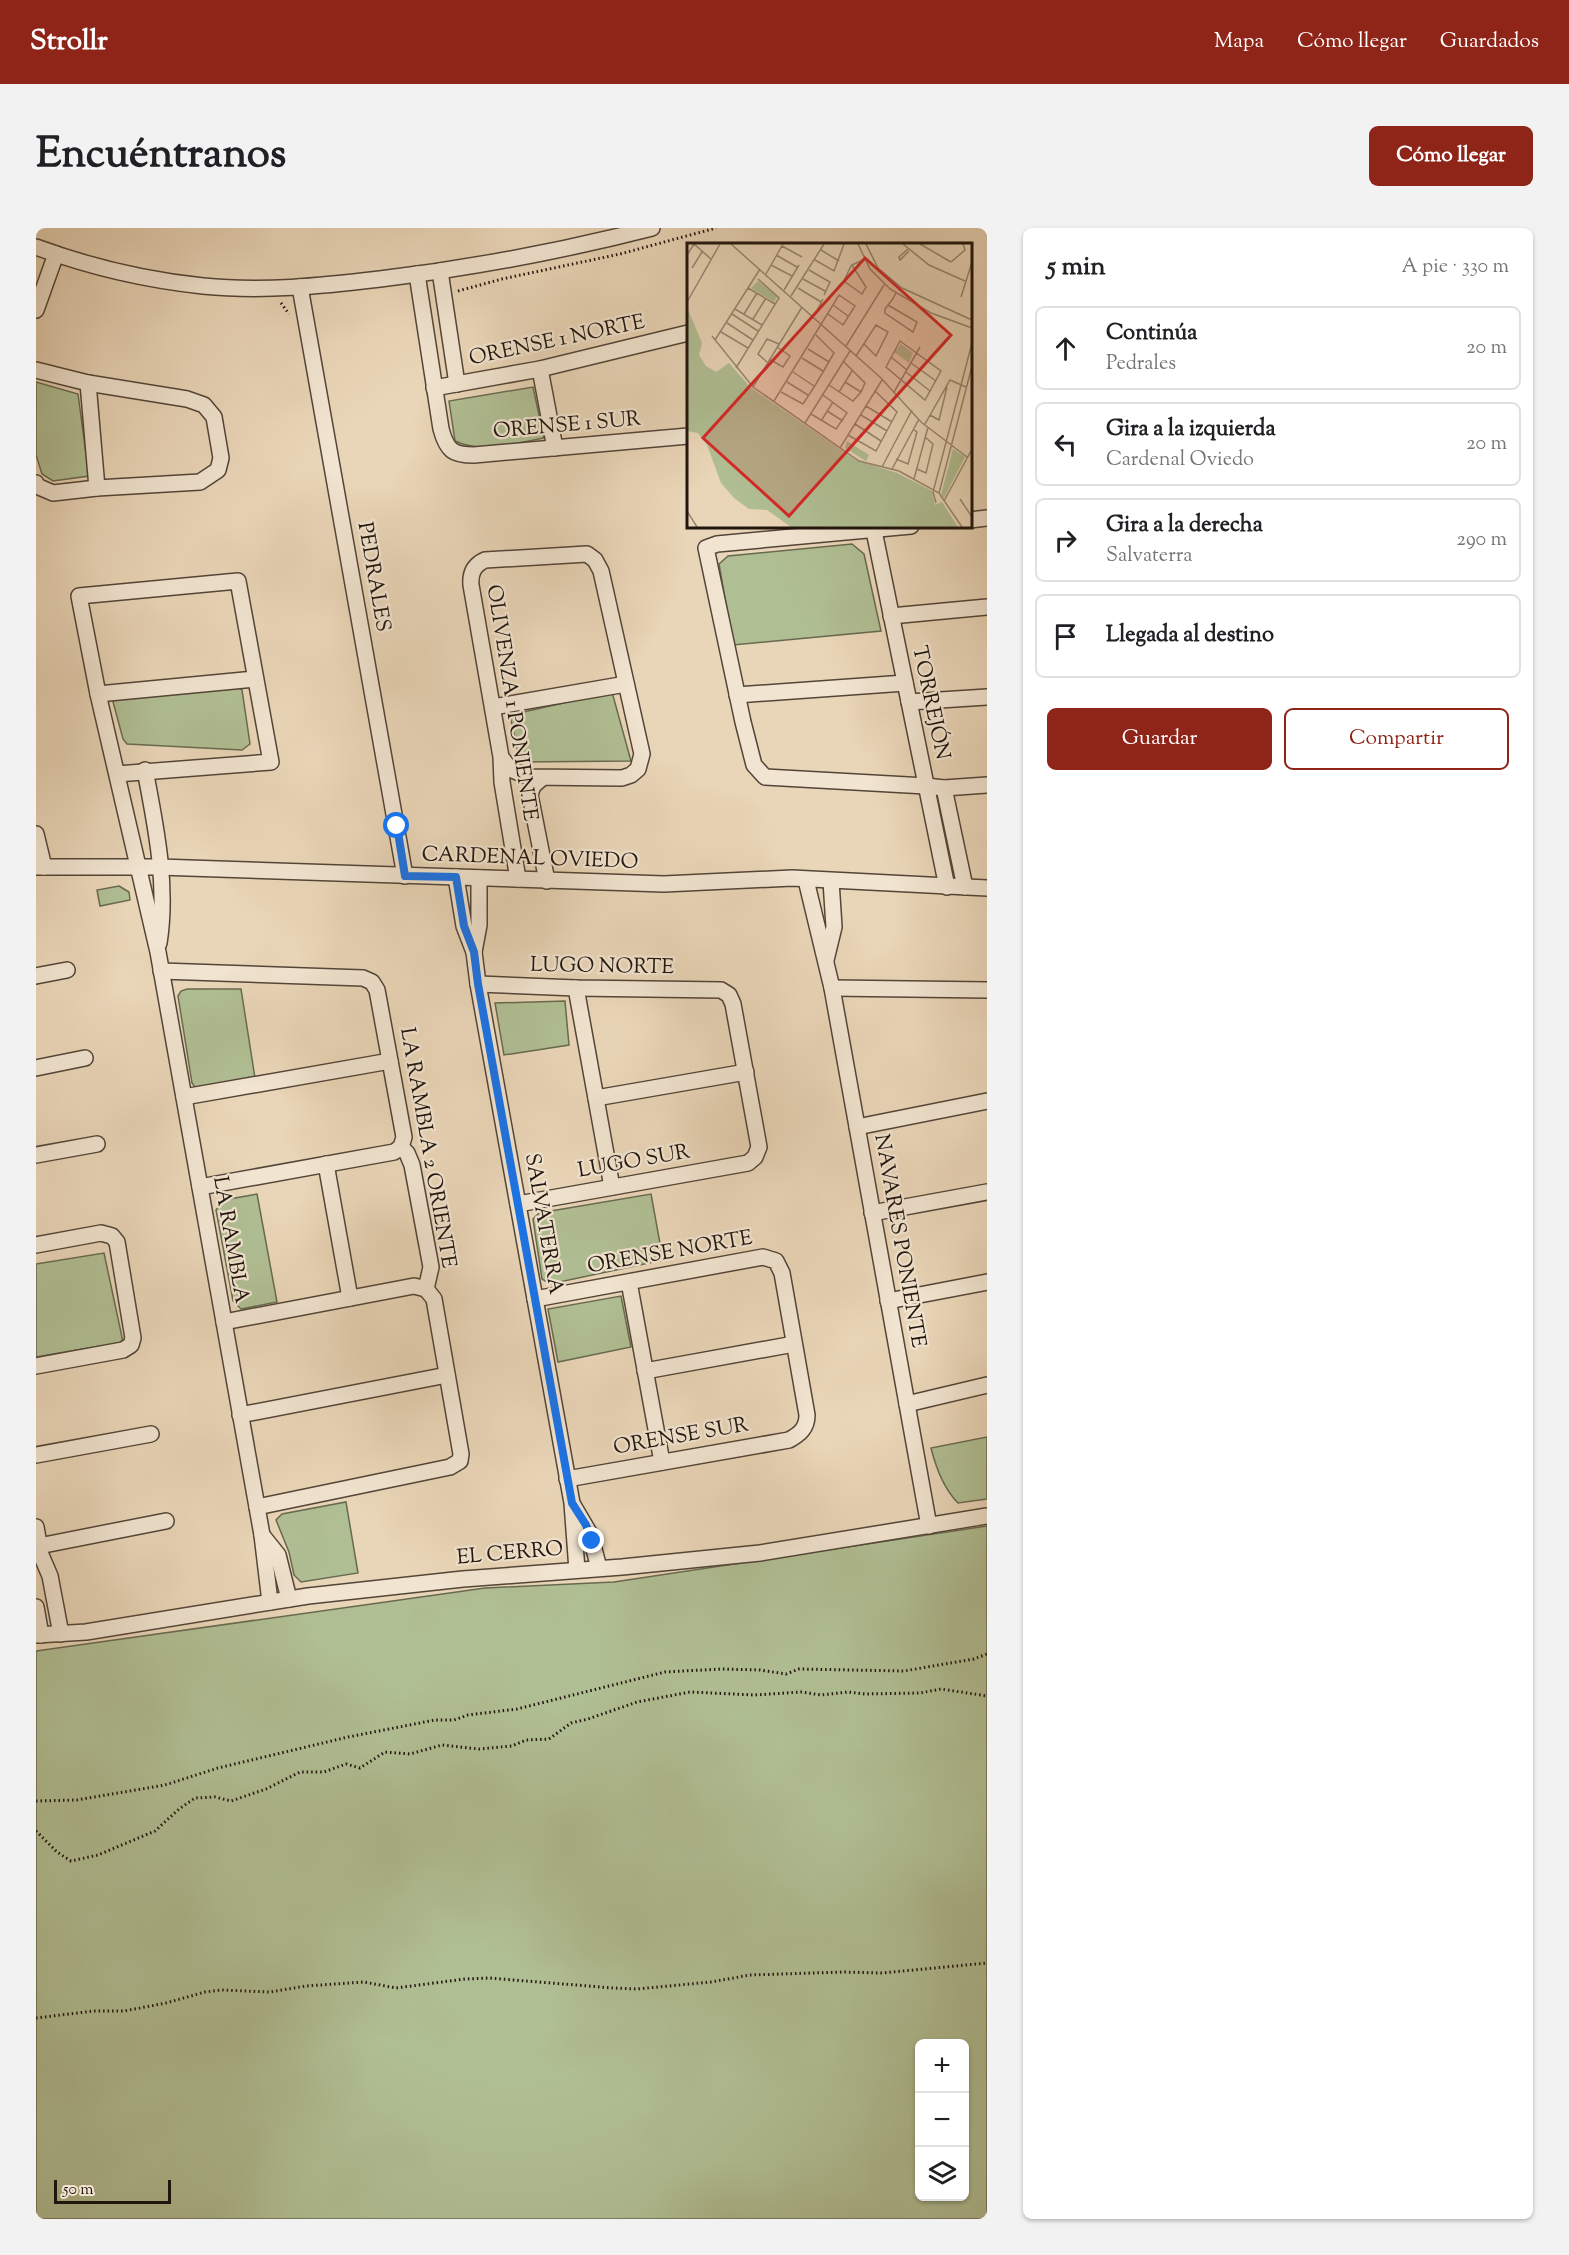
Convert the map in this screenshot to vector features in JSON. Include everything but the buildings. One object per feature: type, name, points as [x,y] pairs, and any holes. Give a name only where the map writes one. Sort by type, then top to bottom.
[{"type":"street","points":[[36,247],[127,274],[186,284],[237,288],[300,286],[440,271],[552,251],[652,228]]},
{"type":"street","points":[[36,310],[56,254]]},
{"type":"street","points":[[440,271],[457,384]]},
{"type":"street","points":[[417,274],[434,388]]},
{"type":"street","name":"PEDRALES","points":[[300,286],[405,876]]},
{"type":"street","name":"ORENSE 1 NORTE","points":[[434,388],[540,369],[687,333]]},
{"type":"street","points":[[540,369],[555,448]]},
{"type":"street","points":[[36,370],[88,384],[187,399],[204,405],[214,417],[221,458],[218,470],[200,483],[97,488],[53,493],[37,485]]},
{"type":"street","points":[[88,384],[97,488]]},
{"type":"street","name":"ORENSE 1 SUR","points":[[434,388],[445,442],[450,450],[459,455],[687,436]]},
{"type":"street","points":[[972,520],[987,518]]},
{"type":"street","points":[[873,529],[717,544],[706,548],[754,765],[765,777],[944,788],[987,785]]},
{"type":"street","name":"TORREJÓN","points":[[873,529],[947,887]]},
{"type":"street","name":"OLIVENZA 1 PONIENTE","points":[[518,879],[502,782],[501,757],[471,585],[474,569],[485,560],[580,553],[590,556],[600,567],[626,684]]},
{"type":"street","name":"LA RAMBLA","points":[[255,679],[238,581],[78,596],[98,694],[158,952],[262,1535],[270,1602]]},
{"type":"street","points":[[891,616],[987,607]]},
{"type":"street","points":[[98,694],[255,679],[271,762],[145,770],[117,774]]},
{"type":"street","points":[[737,694],[905,682]]},
{"type":"street","points":[[493,707],[626,684],[642,754],[638,769],[631,776],[622,778],[554,776],[542,778],[514,772],[501,757]]},
{"type":"street","points":[[909,702],[987,697]]},
{"type":"street","name":"LA RAMBLA","points":[[145,770],[156,830],[163,915],[158,952]]},
{"type":"street","points":[[542,778],[533,786],[530,795],[547,881]]},
{"type":"street","name":"TORREJÓN","points":[[944,788],[965,887]]},
{"type":"street","points":[[36,834],[40,867]]},
{"type":"street","name":"CARDENAL OVIEDO","points":[[40,867],[138,866],[664,884],[792,878],[987,888]]},
{"type":"street","name":"SALVATERRA","points":[[456,877],[464,926],[474,952],[572,1503],[577,1570]]},
{"type":"street","name":"SALVATERRA","points":[[474,952],[479,925],[479,878]]},
{"type":"street","name":"NAVARES PONIENTE","points":[[806,880],[832,988],[928,1526]]},
{"type":"street","name":"NAVARES PONIENTE","points":[[825,963],[834,927],[831,881]]},
{"type":"street","points":[[36,976],[67,970]]},
{"type":"street","name":"LA RAMBLA 2 ORIENTE","points":[[161,971],[363,978],[372,982],[377,990],[404,1137],[401,1147],[407,1153],[412,1165],[431,1267],[426,1289],[434,1299],[461,1454],[460,1461],[450,1467],[257,1508]]},
{"type":"street","name":"LUGO NORTE","points":[[478,984],[576,988],[711,989],[725,993],[729,995],[733,1004],[746,1072]]},
{"type":"street","points":[[576,988],[612,1187]]},
{"type":"street","points":[[832,988],[987,990]]},
{"type":"street","points":[[36,1068],[85,1058]]},
{"type":"street","points":[[184,1097],[390,1061]]},
{"type":"street","points":[[596,1098],[746,1072]]},
{"type":"street","name":"LUGO SUR","points":[[518,1204],[744,1165],[758,1152],[746,1072]]},
{"type":"street","points":[[857,1126],[987,1101]]},
{"type":"street","points":[[36,1155],[97,1144]]},
{"type":"street","points":[[200,1187],[394,1152],[401,1147]]},
{"type":"street","points":[[326,1164],[350,1298]]},
{"type":"street","points":[[872,1213],[987,1192]]},
{"type":"street","points":[[36,1245],[101,1233],[112,1236],[117,1242],[133,1338],[131,1345],[123,1350],[36,1366]]},
{"type":"street","name":"ORENSE NORTE","points":[[535,1299],[763,1257],[776,1261],[782,1273],[794,1344]]},
{"type":"street","points":[[629,1282],[662,1462]]},
{"type":"street","points":[[888,1301],[987,1282]]},
{"type":"street","points":[[224,1322],[414,1286],[426,1289]]},
{"type":"street","points":[[645,1371],[794,1344]]},
{"type":"street","name":"ORENSE SUR","points":[[567,1479],[789,1440],[806,1426],[807,1415],[794,1344]]},
{"type":"street","points":[[240,1414],[447,1375]]},
{"type":"street","points":[[907,1404],[987,1385]]},
{"type":"street","points":[[36,1455],[151,1434]]},
{"type":"street","name":"SALVATERRA","points":[[572,1503],[590,1534],[598,1568]]},
{"type":"street","name":"EL CERRO","points":[[38,1635],[61,1634],[289,1599],[463,1579],[760,1553],[987,1516]]},
{"type":"street","points":[[40,1550],[166,1521]]},
{"type":"street","points":[[36,1527],[40,1550],[50,1576],[61,1634]]},
{"type":"street","name":"LA RAMBLA","points":[[262,1535],[273,1547],[281,1563],[289,1599]]},
{"type":"street","points":[[36,1575],[40,1550]]},
{"type":"street","points":[[36,1607],[38,1635]]},
{"type":"path","points":[[444,295],[502,279],[620,255],[716,228]]},
{"type":"path","points":[[36,1801],[77,1800],[165,1785],[218,1768],[348,1737],[435,1720],[454,1720],[468,1715],[517,1709],[665,1672],[699,1669],[760,1670],[786,1674],[800,1669],[904,1671],[974,1659],[987,1654]]},
{"type":"path","points":[[36,1831],[57,1852],[71,1861],[98,1855],[155,1831],[178,1809],[195,1798],[215,1797],[231,1801],[266,1789],[300,1772],[324,1772],[346,1764],[360,1768],[385,1752],[410,1754],[442,1745],[479,1749],[521,1744],[526,1740],[549,1739],[571,1723],[637,1702],[690,1692],[755,1695],[801,1692],[821,1695],[848,1692],[920,1693],[941,1689],[987,1696]]},
{"type":"path","points":[[36,2018],[94,2011],[124,2011],[222,1990],[270,1992],[306,1986],[364,1982],[396,1988],[489,1978],[637,1989],[711,1982],[750,1975],[882,1973],[987,1963]]},
{"type":"green space","points":[[36,382],[78,394],[89,476],[53,481],[42,474],[36,455]]},
{"type":"green space","points":[[533,387],[544,438],[488,447],[465,445],[455,441],[449,401]]},
{"type":"green space","points":[[852,544],[864,554],[881,631],[733,645],[719,564],[728,556]]},
{"type":"green space","points":[[236,686],[242,690],[250,744],[242,750],[127,744],[123,739],[112,698]]},
{"type":"green space","points":[[612,692],[631,761],[520,762],[510,715]]},
{"type":"green space","points":[[119,886],[129,892],[130,900],[100,906],[97,890]]},
{"type":"green space","points":[[241,989],[255,1078],[195,1087],[192,1083],[178,996],[181,991]]},
{"type":"green space","points":[[565,1001],[569,1045],[504,1055],[495,1003]]},
{"type":"green space","points":[[257,1194],[277,1302],[241,1309],[233,1301],[216,1210],[224,1200]]},
{"type":"green space","points":[[651,1194],[663,1260],[550,1284],[542,1279],[533,1219],[539,1213]]},
{"type":"green space","points":[[104,1253],[123,1342],[36,1357],[36,1264]]},
{"type":"green space","points":[[621,1296],[631,1347],[558,1362],[548,1309]]},
{"type":"green space","points":[[987,1437],[987,1499],[958,1503],[948,1491],[941,1477],[931,1448]]},
{"type":"green space","points":[[346,1502],[358,1573],[301,1582],[294,1575],[289,1552],[276,1520],[282,1514]]},
{"type":"green space","points":[[987,1526],[987,2219],[36,2219],[36,1651],[485,1588],[614,1582]]},
{"type":"route","points":[[397,826],[405,876],[456,877],[464,926],[474,952],[572,1503],[586,1525],[592,1541]]}]
